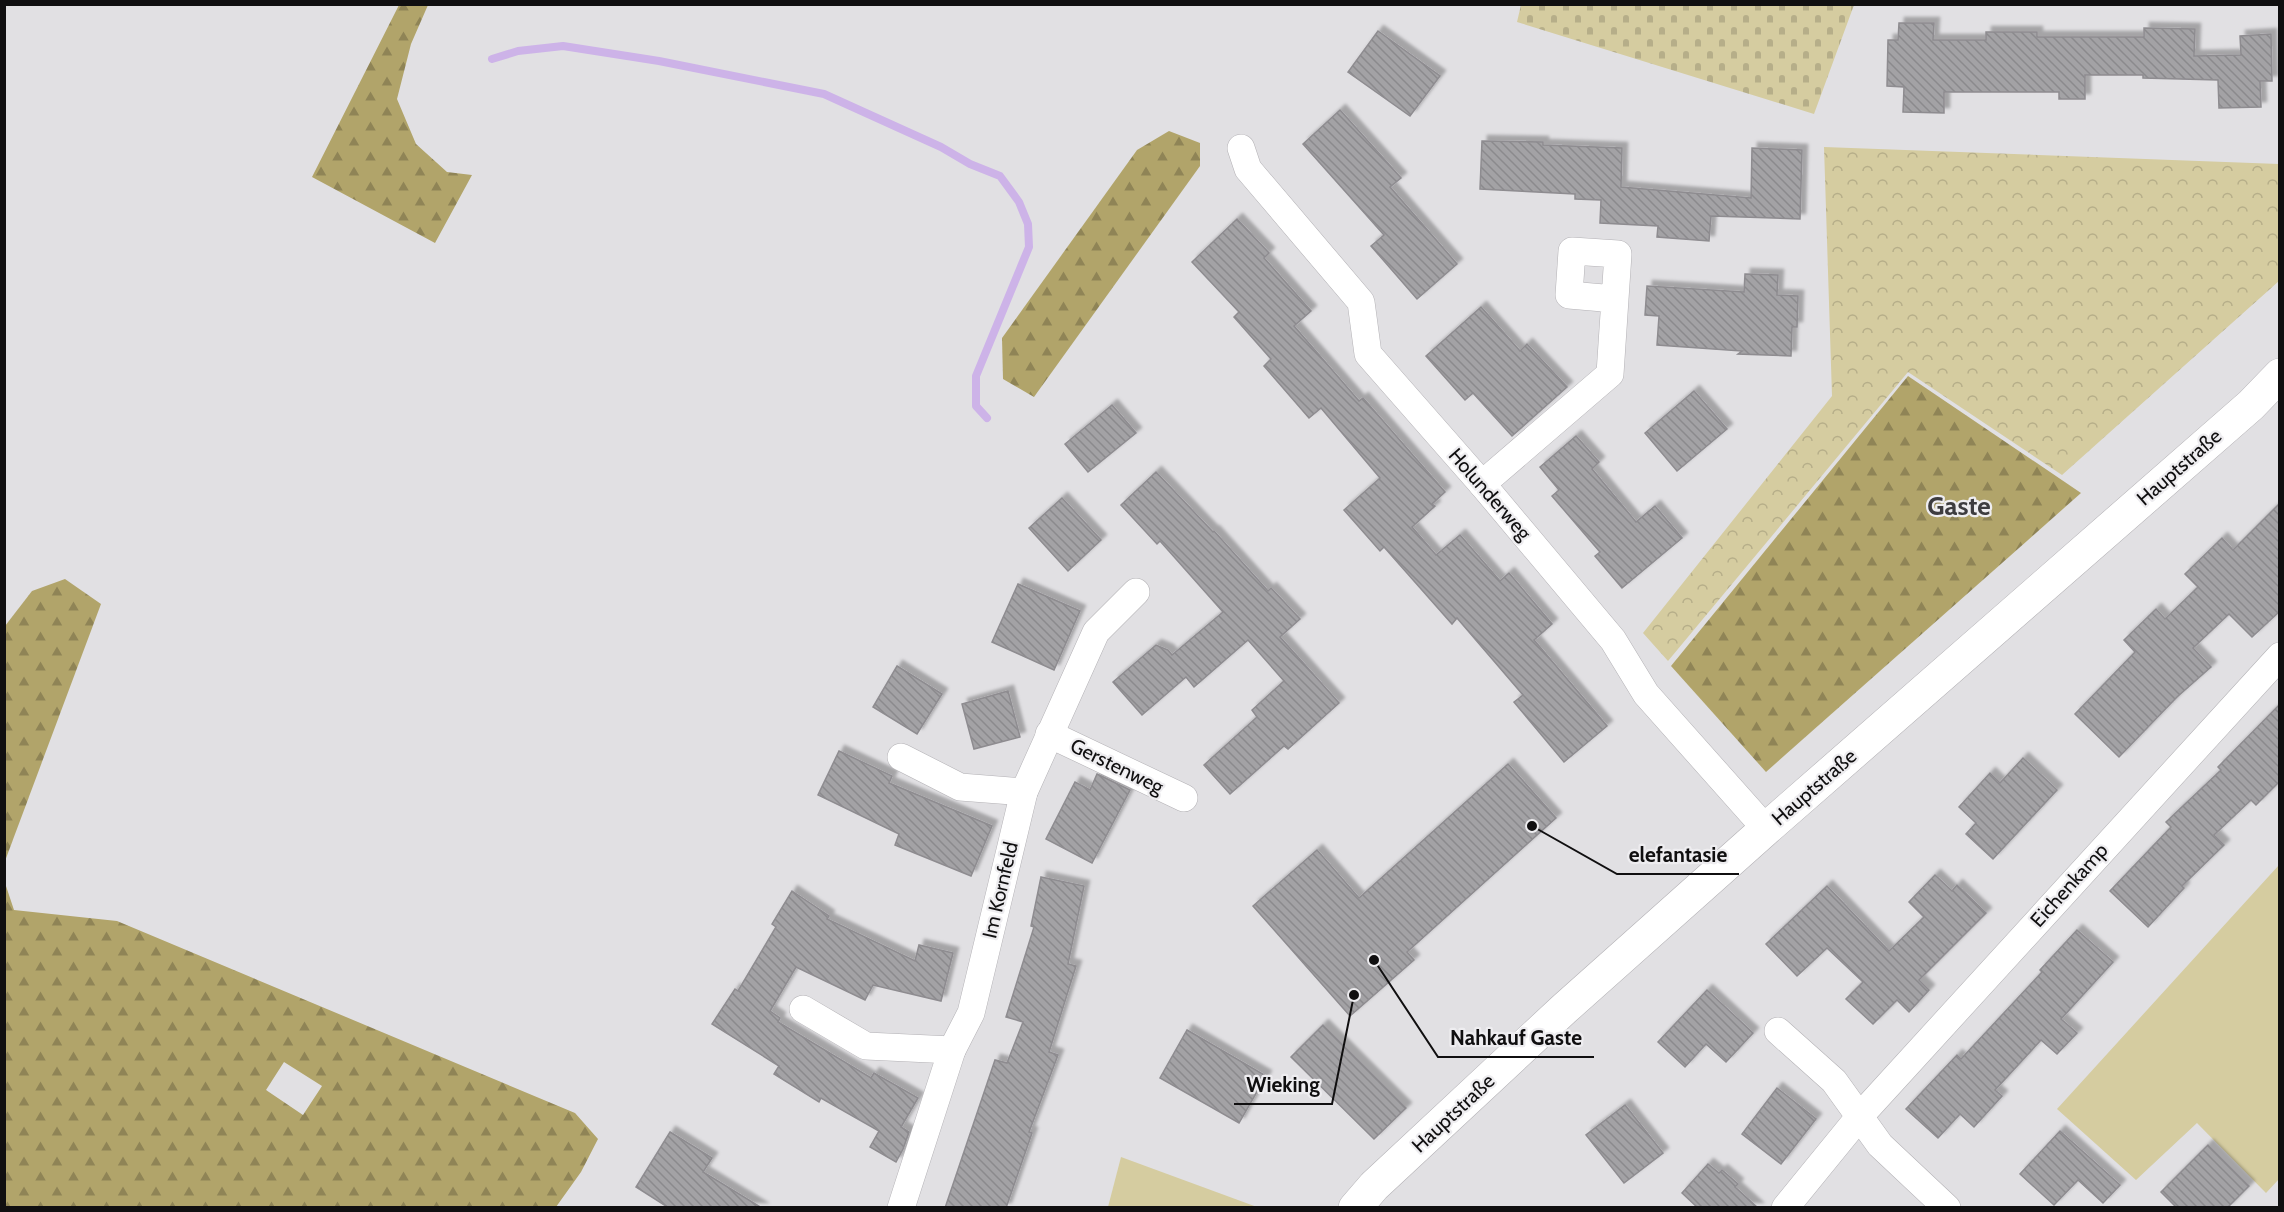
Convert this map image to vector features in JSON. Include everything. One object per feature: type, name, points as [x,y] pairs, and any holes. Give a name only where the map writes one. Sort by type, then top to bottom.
[{"type":"street","name":"Holunderweg","points":[[1241,148],[1248,169],[1361,302],[1368,354],[1482,484],[1613,640],[1646,694],[1766,829]]},
{"type":"street","points":[[1482,484],[1610,374],[1615,298]]},
{"type":"street","name":"Hauptstraße","points":[[1355,1208],[1374,1186],[1564,1009],[1766,829],[2251,405],[2280,375]]},
{"type":"street","name":"Im Kornfeld","points":[[901,1208],[952,1050],[972,1013],[1024,792],[1096,632],[1136,592]]},
{"type":"street","name":"Eichenkamp","points":[[1785,1208],[1860,1116],[2280,656]]},
{"type":"street","name":"Gerstenweg","points":[[1050,734],[1184,798]]},
{"type":"street","points":[[901,757],[960,788],[1024,792]]},
{"type":"street","points":[[803,1009],[866,1046],[952,1050]]},
{"type":"street","points":[[1778,1031],[1834,1081],[1880,1145],[1947,1208]]},
{"type":"green space","points":[[1521,4],[1854,5],[1814,114],[1517,22]]},
{"type":"green space","points":[[399,5],[428,5],[411,44],[397,99],[416,144],[447,172],[472,175],[435,243],[312,177]]},
{"type":"green space","points":[[1169,131],[1200,143],[1200,166],[1034,397],[1003,379],[1002,338],[1137,150]]},
{"type":"green space","points":[[1824,147],[2279,164],[2279,281],[2062,475],[1908,372],[1668,661],[1643,633],[1832,396]]},
{"type":"green space","points":[[1908,376],[2081,493],[1766,772],[1671,666]]},
{"type":"green space","points":[[65,579],[101,604],[5,861],[5,626],[32,591]]},
{"type":"green space","points":[[2279,865],[2279,1179],[2266,1193],[2197,1123],[2136,1180],[2057,1109]]},
{"type":"green space","points":[[5,883],[14,910],[117,921],[575,1113],[598,1139],[581,1172],[556,1207],[5,1207]],"holes":[[[284,1062],[322,1086],[303,1115],[266,1090]]]},
{"type":"green space","points":[[1121,1157],[1257,1207],[1108,1207]]},
{"type":"building","points":[[1899,23],[1934,23],[1933,40],[1986,40],[1986,32],[2037,32],[2037,37],[2144,37],[2144,28],[2195,29],[2194,56],[2241,55],[2240,36],[2271,34],[2272,81],[2260,81],[2261,107],[2219,108],[2218,80],[2143,78],[2143,75],[2085,75],[2085,99],[2059,99],[2059,92],[1944,92],[1944,113],[1903,112],[1904,87],[1887,86],[1888,40],[1898,40]]},
{"type":"building","points":[[1378,31],[1440,76],[1410,116],[1348,72]]},
{"type":"building","points":[[1340,110],[1401,178],[1390,187],[1457,264],[1417,299],[1371,246],[1384,235],[1303,144]]},
{"type":"building","points":[[1482,141],[1543,142],[1543,145],[1622,148],[1621,187],[1751,198],[1752,148],[1802,150],[1800,219],[1711,216],[1709,241],[1657,237],[1658,226],[1600,223],[1601,200],[1575,199],[1575,194],[1480,189]]},
{"type":"building","points":[[1237,219],[1269,253],[1264,258],[1311,311],[1294,326],[1359,401],[1363,398],[1445,492],[1432,504],[1435,506],[1412,527],[1436,555],[1460,535],[1500,581],[1509,573],[1552,624],[1534,640],[1607,726],[1564,762],[1514,702],[1523,695],[1457,618],[1452,624],[1384,547],[1380,551],[1344,510],[1380,478],[1321,408],[1309,418],[1264,366],[1271,359],[1234,317],[1239,312],[1192,262]]},
{"type":"building","points":[[1745,274],[1778,275],[1777,295],[1798,296],[1797,327],[1792,327],[1791,356],[1738,354],[1742,351],[1657,345],[1659,316],[1645,315],[1647,286],[1744,292]]},
{"type":"building","points":[[1481,307],[1520,351],[1527,344],[1567,387],[1512,436],[1473,393],[1465,400],[1426,356]]},
{"type":"building","points":[[1694,391],[1727,429],[1677,471],[1645,433]]},
{"type":"building","points":[[1112,405],[1136,433],[1088,472],[1065,444]]},
{"type":"building","points":[[1576,436],[1599,462],[1592,469],[1636,522],[1655,506],[1682,538],[1622,588],[1595,556],[1600,552],[1552,496],[1559,490],[1540,467]]},
{"type":"building","points":[[1156,472],[1268,591],[1271,588],[1300,619],[1280,637],[1339,703],[1288,749],[1284,746],[1230,794],[1204,765],[1257,717],[1252,710],[1284,681],[1248,640],[1194,687],[1186,677],[1142,715],[1113,682],[1156,645],[1168,650],[1172,655],[1223,612],[1160,541],[1157,544],[1121,505]]},
{"type":"building","points":[[1062,498],[1101,540],[1068,571],[1029,528]]},
{"type":"building","points":[[2280,503],[2280,611],[2252,637],[2229,614],[2193,648],[2211,667],[2177,697],[2119,757],[2075,714],[2135,652],[2124,640],[2156,609],[2165,619],[2198,587],[2185,574],[2222,538],[2233,550]]},
{"type":"building","points":[[1018,584],[1080,611],[1054,670],[992,642]]},
{"type":"building","points":[[897,666],[942,694],[917,734],[873,707]]},
{"type":"building","points":[[1008,691],[1020,737],[974,749],[962,704]]},
{"type":"building","points":[[2280,704],[2280,781],[2256,805],[2251,800],[2214,835],[2224,845],[2182,886],[2184,888],[2148,927],[2110,891],[2171,827],[2166,822],[2221,770],[2218,767]]},
{"type":"building","points":[[839,751],[892,776],[889,783],[992,826],[971,876],[895,845],[899,834],[818,795]]},
{"type":"building","points":[[2023,758],[2057,790],[1993,859],[1966,834],[1976,823],[1959,807],[1990,773],[2000,783]]},
{"type":"building","points":[[1508,764],[1556,818],[1407,952],[1414,960],[1350,1016],[1253,906],[1317,850],[1359,898]]},
{"type":"building","points":[[1097,774],[1130,790],[1092,863],[1046,839],[1075,782],[1090,790]]},
{"type":"building","points":[[1935,875],[1952,891],[1957,885],[1986,913],[1919,980],[1929,990],[1909,1012],[1897,1000],[1873,1024],[1846,999],[1863,982],[1827,948],[1797,976],[1766,944],[1827,886],[1889,951],[1924,917],[1909,902]]},
{"type":"building","points":[[1041,877],[1084,886],[1068,964],[1076,966],[1049,1052],[1058,1055],[1029,1132],[1032,1133],[1006,1208],[945,1208],[995,1060],[1007,1063],[1023,1022],[1006,1017],[1034,927],[1031,926]]},
{"type":"building","points":[[792,891],[829,916],[827,919],[915,961],[919,945],[953,953],[941,1001],[873,985],[865,1000],[796,967],[770,1011],[780,1018],[778,1022],[871,1078],[874,1073],[918,1098],[901,1127],[909,1132],[896,1162],[870,1147],[879,1131],[821,1098],[819,1102],[774,1074],[779,1066],[712,1024],[735,989],[738,991],[776,927],[772,924]]},
{"type":"building","points":[[2077,930],[2113,962],[2061,1019],[2077,1033],[2057,1054],[2041,1040],[1995,1090],[2002,1096],[1974,1127],[1960,1114],[1938,1138],[1906,1109],[1957,1055],[1961,1059],[2042,972],[2040,970]]},
{"type":"building","points":[[1707,990],[1753,1033],[1726,1062],[1706,1044],[1685,1067],[1658,1042]]},
{"type":"building","points":[[1323,1025],[1406,1108],[1374,1139],[1291,1057]]},
{"type":"building","points":[[1187,1030],[1266,1076],[1239,1123],[1160,1078]]},
{"type":"building","points":[[1777,1088],[1816,1119],[1781,1164],[1742,1134]]},
{"type":"building","points":[[1625,1105],[1663,1153],[1624,1183],[1586,1135]]},
{"type":"building","points":[[2060,1131],[2120,1185],[2103,1203],[2078,1180],[2054,1205],[2020,1174]]},
{"type":"building","points":[[670,1132],[712,1158],[703,1172],[762,1208],[669,1208],[636,1187]]},
{"type":"building","points":[[2208,1145],[2249,1186],[2227,1208],[2177,1208],[2161,1192]]},
{"type":"building","points":[[1708,1164],[1719,1173],[1722,1170],[1738,1184],[1735,1187],[1758,1208],[1698,1208],[1682,1193]]},
{"type":"waterway","points":[[492,59],[518,51],[563,46],[659,61],[824,94],[1000,176],[1019,202],[1028,224],[1029,247],[976,376],[976,406],[987,418]]},
{"type":"place","name":"elefantasie","points":[[1532,826]]},
{"type":"place","name":"Nahkauf Gaste","points":[[1374,960]]},
{"type":"place","name":"Wieking","points":[[1354,995]]},
{"type":"district","name":"Gaste","points":[[1959,506]]}]
